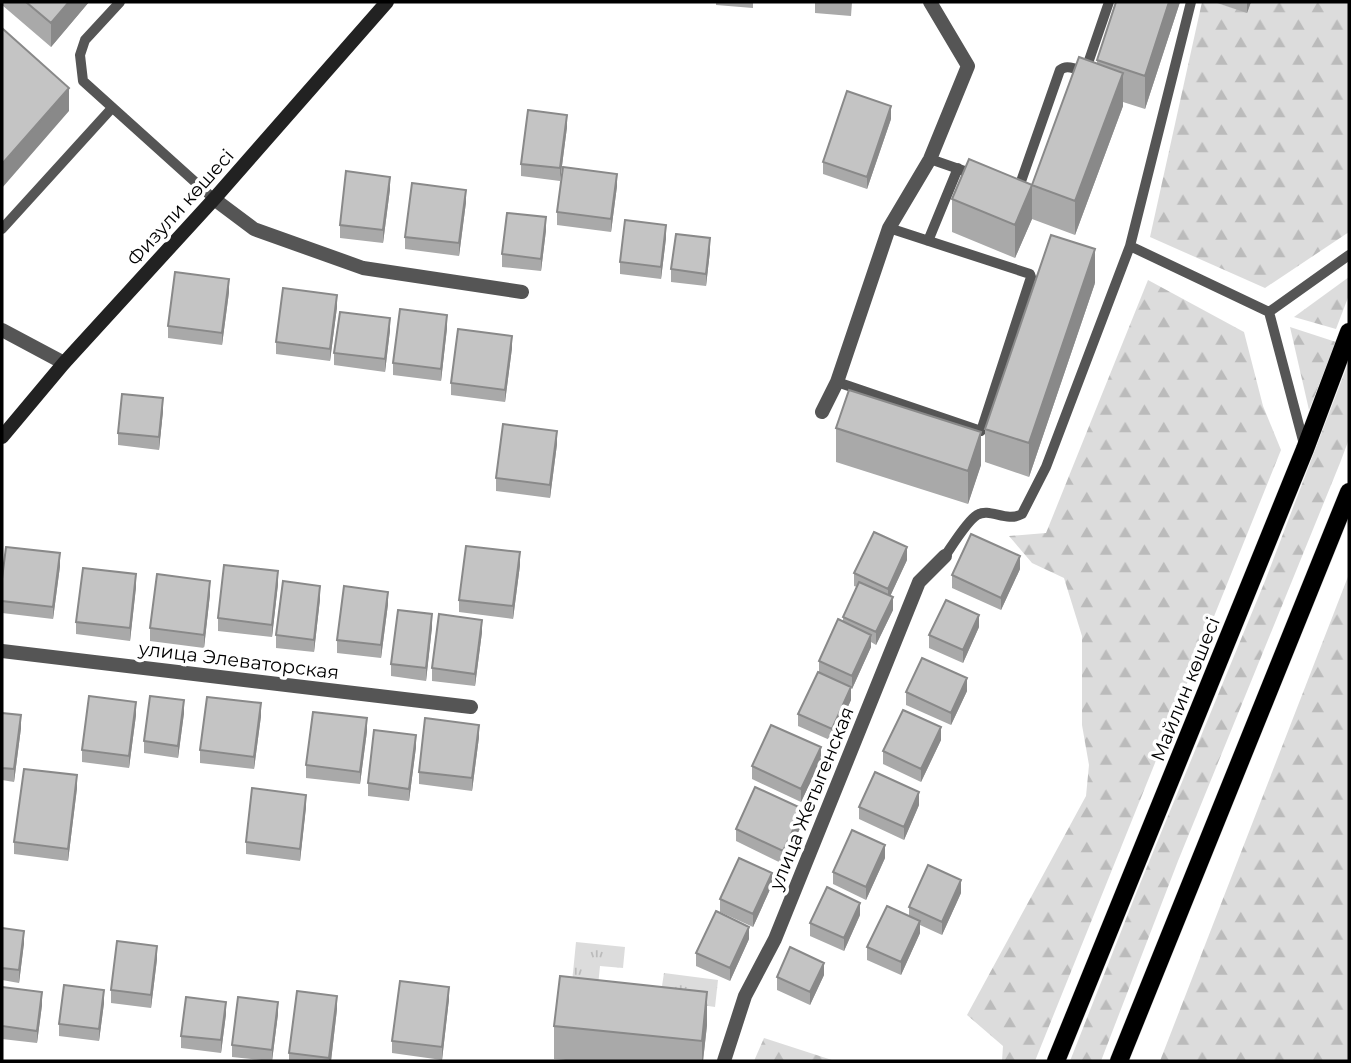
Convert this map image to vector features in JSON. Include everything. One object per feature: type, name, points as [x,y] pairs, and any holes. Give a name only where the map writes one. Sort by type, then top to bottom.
[{"type":"main road","name":"Майлин көшесі","points":[[1056,1061],[1305,449],[1349,332]]},
{"type":"main road","points":[[1119,1061],[1349,492]]},
{"type":"street","name":"Физули көшесі","points":[[2,437],[64,363],[214,199],[387,2]]},
{"type":"street","points":[[822,412],[837,382],[889,228],[930,159],[968,66],[930,2]]},
{"type":"street","points":[[214,199],[254,229],[363,268],[522,292]]},
{"type":"street","points":[[2,330],[64,363]]},
{"type":"street","name":"улица Жетыгенская","points":[[724,1061],[746,996],[775,939],[919,582],[945,556]]},
{"type":"street","name":"улица Элеваторская","points":[[2,651],[471,707]]},
{"type":"lane","points":[[120,2],[85,40],[80,55],[83,81],[214,199]]},
{"type":"lane","points":[[930,159],[1013,188],[1019,187],[1060,70],[1068,66],[1086,69],[1109,2]]},
{"type":"lane","points":[[945,556],[976,515],[986,513],[1013,518],[1022,514],[1046,467],[1130,246],[1191,2]]},
{"type":"lane","points":[[2,229],[112,108]]},
{"type":"lane","points":[[928,241],[958,168]]},
{"type":"lane","points":[[837,382],[981,431],[1031,277],[1027,272],[889,228]]},
{"type":"lane","points":[[1130,246],[1269,312],[1305,449]]},
{"type":"lane","points":[[1269,312],[1349,255]]},
{"type":"green space","points":[[1202,2],[1214,2],[1247,12],[1251,2],[1349,2],[1349,232],[1265,288],[1150,237]]},
{"type":"green space","points":[[1349,277],[1349,295],[1336,329],[1294,317]]},
{"type":"green space","points":[[1148,280],[1244,332],[1263,406],[1281,450],[1035,1061],[1002,1061],[1003,1046],[967,1015],[1086,796],[1089,765],[1082,725],[1082,636],[1064,578],[1032,563],[1009,536],[1046,533]]},
{"type":"green space","points":[[1290,327],[1336,342],[1309,410]]},
{"type":"green space","points":[[1349,361],[1349,439],[1340,463],[1178,861],[1101,1061],[1070,1061],[1265,581]]},
{"type":"green space","points":[[1349,574],[1349,1061],[1160,1061]]},
{"type":"green space","points":[[576,942],[625,947],[623,968],[600,966],[597,996],[571,993]]},
{"type":"green space","points":[[664,973],[718,980],[715,1007],[660,999]]},
{"type":"green space","points":[[764,1038],[835,1061],[754,1061]]},
{"type":"building","points":[[26,2],[69,2],[51,23]]},
{"type":"building","points":[[1116,2],[1169,2],[1145,76],[1097,60]]},
{"type":"building","points":[[2,30],[69,88],[2,164]]},
{"type":"building","points":[[1079,57],[1123,73],[1075,201],[1032,185]]},
{"type":"building","points":[[847,91],[891,106],[867,177],[823,162]]},
{"type":"building","points":[[528,110],[567,115],[560,168],[521,164]]},
{"type":"building","points":[[969,159],[1032,185],[1015,225],[952,199]]},
{"type":"building","points":[[563,167],[617,174],[611,219],[557,212]]},
{"type":"building","points":[[346,171],[390,177],[383,230],[340,225]]},
{"type":"building","points":[[412,183],[466,190],[459,243],[405,237]]},
{"type":"building","points":[[507,213],[546,217],[541,259],[502,254]]},
{"type":"building","points":[[625,220],[666,225],[661,267],[620,262]]},
{"type":"building","points":[[676,234],[710,238],[706,274],[671,269]]},
{"type":"building","points":[[1051,235],[1095,249],[1029,443],[985,429]]},
{"type":"building","points":[[175,272],[229,279],[222,333],[168,326]]},
{"type":"building","points":[[283,288],[337,295],[330,349],[276,342]]},
{"type":"building","points":[[400,309],[447,315],[441,369],[393,363]]},
{"type":"building","points":[[340,312],[390,318],[385,359],[334,353]]},
{"type":"building","points":[[458,329],[512,336],[505,390],[451,383]]},
{"type":"building","points":[[849,390],[981,432],[968,471],[836,428]]},
{"type":"building","points":[[122,394],[163,398],[159,437],[118,433]]},
{"type":"building","points":[[503,424],[557,431],[550,485],[496,478]]},
{"type":"building","points":[[874,532],[907,547],[888,589],[854,573]]},
{"type":"building","points":[[971,534],[1020,556],[1001,598],[952,575]]},
{"type":"building","points":[[466,546],[520,552],[513,606],[459,600]]},
{"type":"building","points":[[6,547],[60,553],[53,607],[2,601]]},
{"type":"building","points":[[224,565],[278,571],[272,625],[218,618]]},
{"type":"building","points":[[83,568],[136,574],[130,628],[76,622]]},
{"type":"building","points":[[157,574],[210,581],[204,635],[150,628]]},
{"type":"building","points":[[283,581],[320,586],[314,640],[276,635]]},
{"type":"building","points":[[859,582],[893,597],[876,632],[843,617]]},
{"type":"building","points":[[344,586],[388,592],[381,645],[337,640]]},
{"type":"building","points":[[946,600],[979,615],[963,650],[929,635]]},
{"type":"building","points":[[398,610],[432,614],[426,668],[391,664]]},
{"type":"building","points":[[439,614],[482,620],[475,674],[432,668]]},
{"type":"building","points":[[838,619],[871,635],[852,676],[819,661]]},
{"type":"building","points":[[922,658],[967,678],[951,713],[906,692]]},
{"type":"building","points":[[818,672],[851,687],[832,729],[798,714]]},
{"type":"building","points":[[89,696],[136,702],[129,756],[82,750]]},
{"type":"building","points":[[150,696],[184,700],[178,746],[144,741]]},
{"type":"building","points":[[207,697],[261,703],[254,757],[200,750]]},
{"type":"building","points":[[903,710],[941,727],[921,769],[883,751]]},
{"type":"building","points":[[313,712],[367,718],[360,772],[306,765]]},
{"type":"building","points":[[2,713],[21,715],[14,769],[2,768]]},
{"type":"building","points":[[425,718],[479,725],[472,778],[419,772]]},
{"type":"building","points":[[771,725],[821,747],[801,789],[752,766]]},
{"type":"building","points":[[374,730],[416,735],[409,789],[368,783]]},
{"type":"building","points":[[24,769],[77,775],[68,849],[14,842]]},
{"type":"building","points":[[875,772],[919,792],[904,827],[859,807]]},
{"type":"building","points":[[755,787],[803,809],[783,851],[736,829]]},
{"type":"building","points":[[252,788],[306,795],[300,849],[246,842]]},
{"type":"building","points":[[852,830],[885,845],[866,887],[833,872]]},
{"type":"building","points":[[739,858],[772,873],[753,914],[720,899]]},
{"type":"building","points":[[928,865],[961,880],[942,922],[909,907]]},
{"type":"building","points":[[827,887],[860,903],[844,938],[810,923]]},
{"type":"building","points":[[887,906],[920,921],[901,962],[867,947]]},
{"type":"building","points":[[716,911],[749,927],[730,968],[696,953]]},
{"type":"building","points":[[2,928],[24,931],[19,970],[2,968]]},
{"type":"building","points":[[117,941],[157,946],[151,995],[111,990]]},
{"type":"building","points":[[790,947],[824,963],[810,992],[777,977]]},
{"type":"building","points":[[560,976],[707,992],[702,1041],[554,1026]]},
{"type":"building","points":[[400,981],[449,987],[442,1047],[392,1041]]},
{"type":"building","points":[[64,985],[104,990],[99,1029],[59,1024]]},
{"type":"building","points":[[2,987],[42,992],[37,1031],[2,1026]]},
{"type":"building","points":[[297,991],[337,996],[329,1058],[289,1053]]},
{"type":"building","points":[[186,997],[226,1002],[221,1040],[181,1036]]},
{"type":"building","points":[[238,997],[278,1002],[272,1050],[232,1045]]}]
